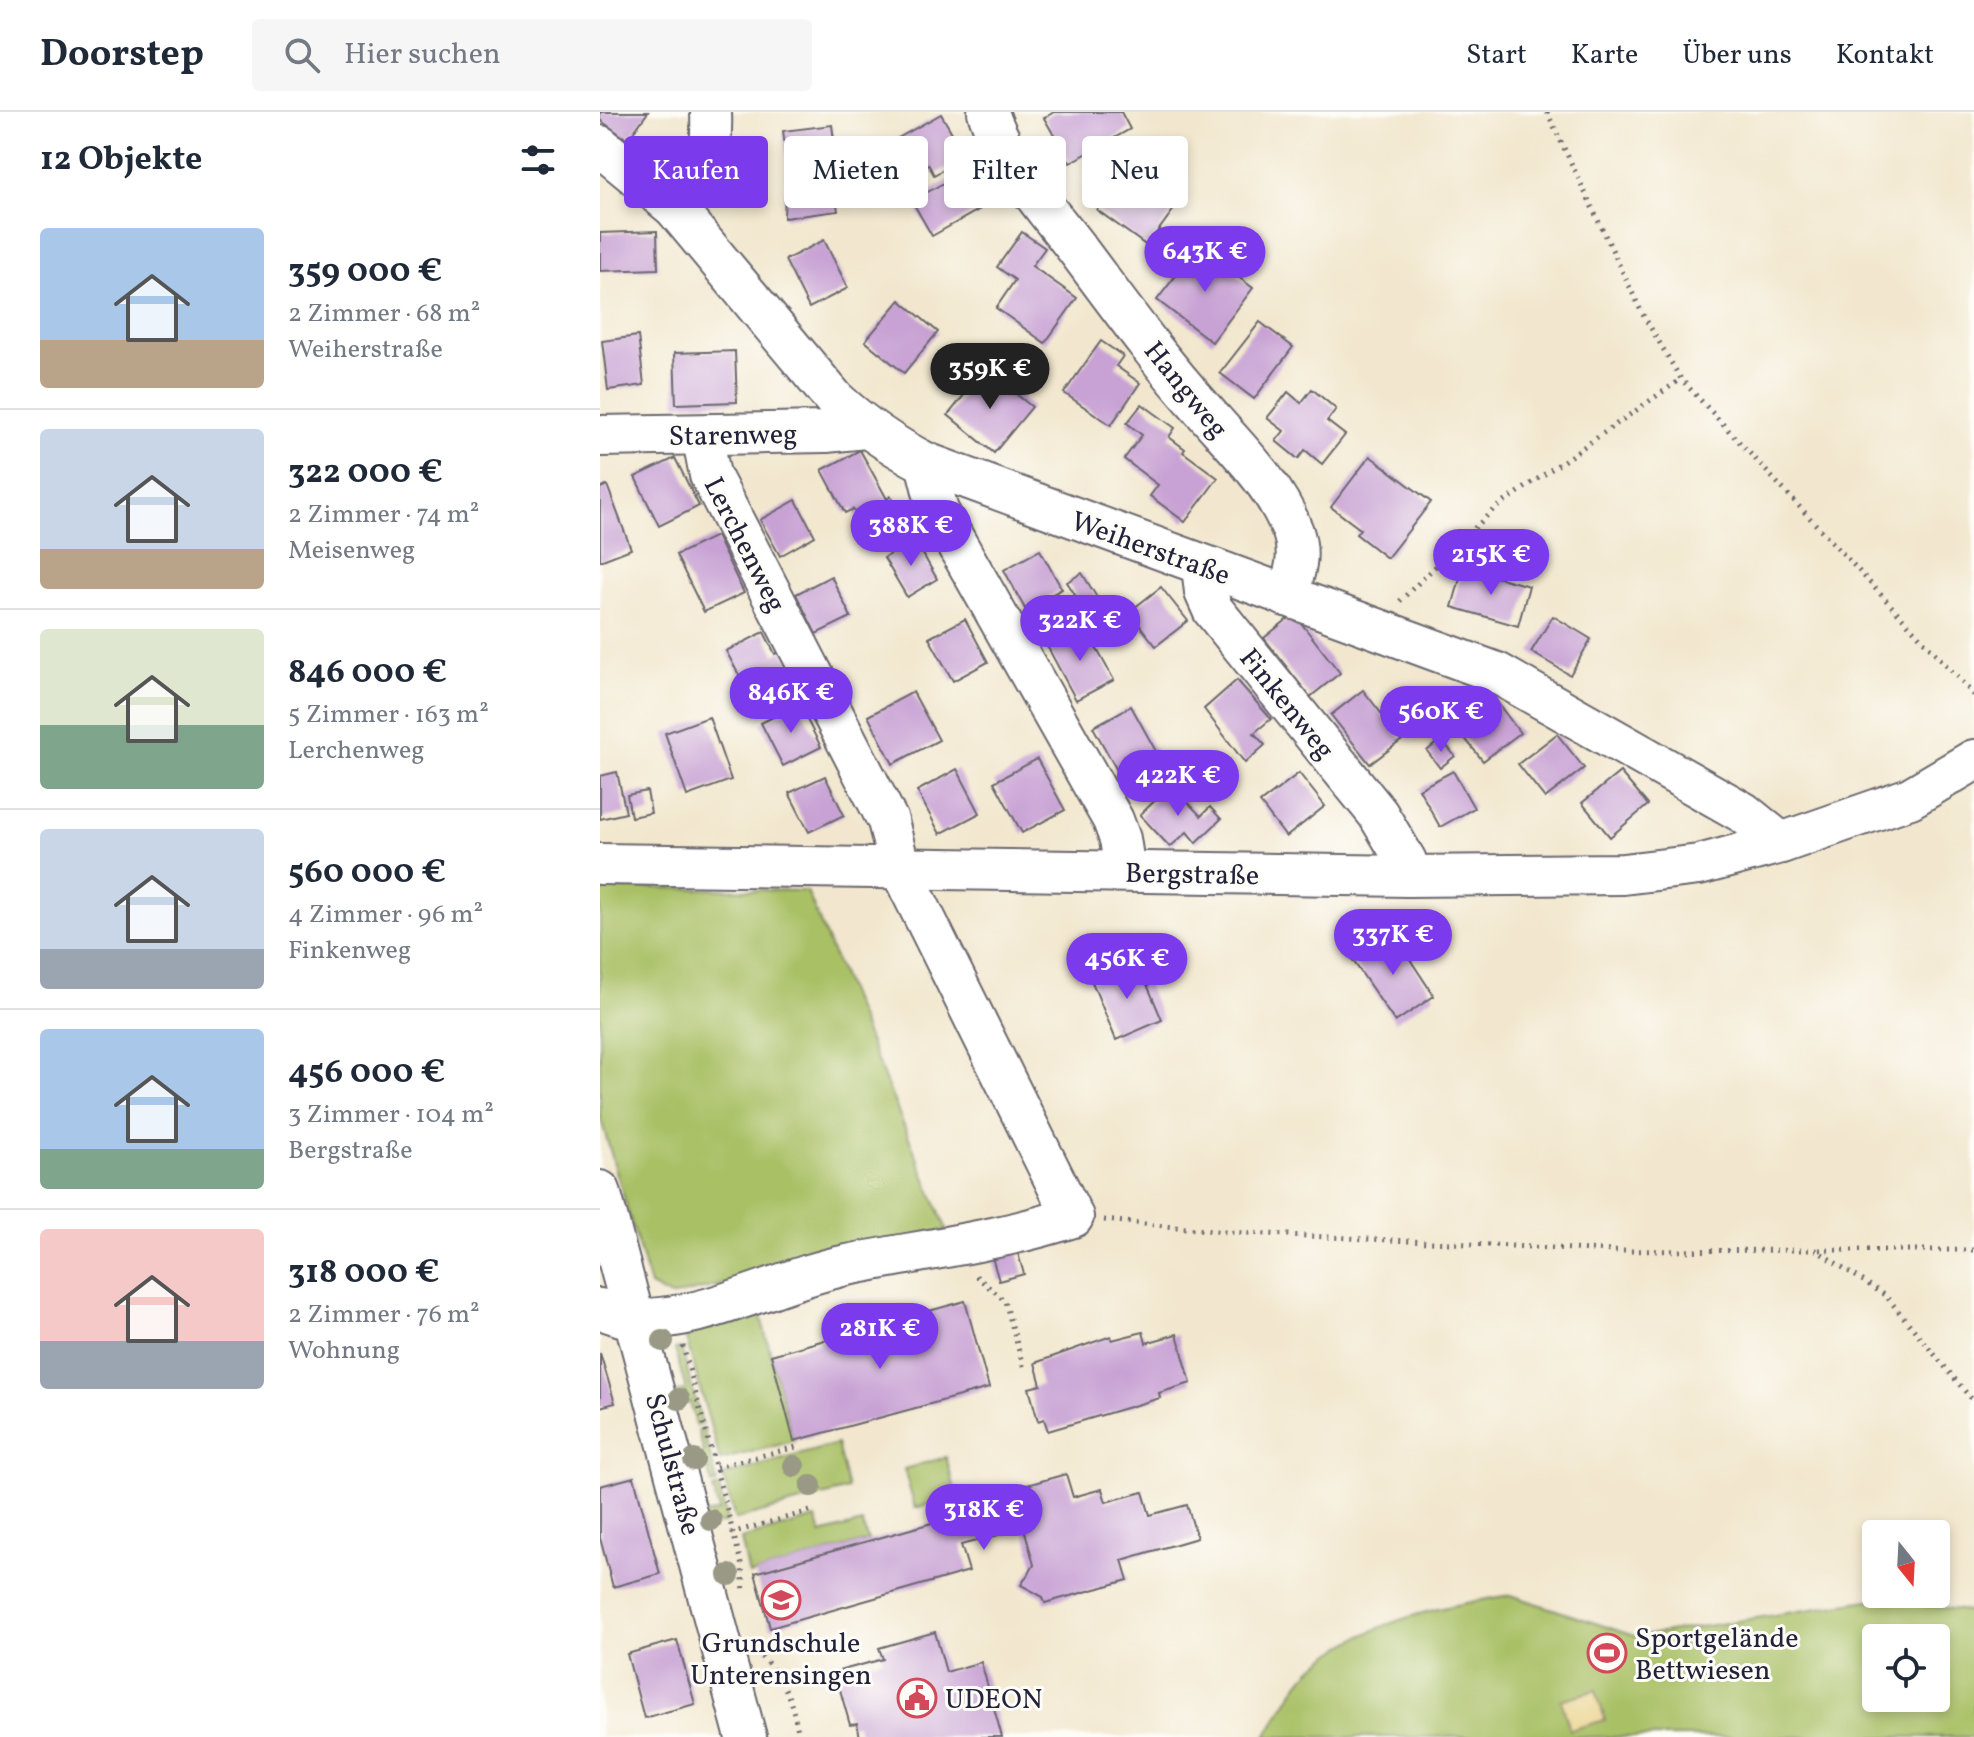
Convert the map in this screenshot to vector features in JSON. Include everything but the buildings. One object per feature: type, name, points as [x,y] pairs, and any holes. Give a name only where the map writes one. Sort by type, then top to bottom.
[{"type":"street","points":[[711,112],[712,136]]},
{"type":"street","name":"Hangweg","points":[[988,112],[1000,141],[1029,185],[1176,379],[1269,487],[1284,511],[1297,557],[1286,596]]},
{"type":"street","name":"Weiherstraße","points":[[600,146],[624,166]]},
{"type":"street","name":"Weiherstraße","points":[[675,208],[835,400],[865,428],[926,463],[1497,673],[1744,813],[1781,843]]},
{"type":"street","name":"Starenweg","points":[[600,436],[865,428]]},
{"type":"street","name":"Lerchenweg","points":[[702,435],[710,475],[888,821],[899,866],[1073,1217]]},
{"type":"street","points":[[926,463],[938,511],[1113,820],[1120,839],[1125,871]]},
{"type":"street","name":"Finkenweg","points":[[1202,566],[1205,592],[1213,610],[1378,814],[1399,847],[1408,876]]},
{"type":"street","name":"Bergstraße","points":[[600,864],[899,866],[1408,876],[1662,871],[1735,858],[1910,798],[1974,760]]},
{"type":"street","name":"Schulstraße","points":[[600,1191],[617,1314],[695,1543],[746,1737]]},
{"type":"street","points":[[617,1314],[675,1314],[844,1266],[1032,1230],[1073,1217]]},
{"type":"path","points":[[1547,112],[1642,313],[1681,379],[1974,695]]},
{"type":"path","points":[[1373,627],[1493,510],[1681,379]]},
{"type":"path","points":[[1073,1217],[1226,1232],[1613,1251],[1974,1250]]},
{"type":"path","points":[[1816,1250],[1886,1296],[1974,1402]]},
{"type":"path","points":[[933,1251],[987,1282],[1005,1301],[1024,1369]]},
{"type":"path","points":[[675,1314],[734,1532],[745,1583],[743,1600]]},
{"type":"path","points":[[716,1467],[796,1447]]},
{"type":"path","points":[[695,1543],[814,1510]]},
{"type":"path","points":[[756,1652],[770,1664],[793,1706],[799,1737]]},
{"type":"green space","points":[[600,887],[807,891],[947,1230],[670,1297],[650,1286],[600,1116]]},
{"type":"green space","points":[[758,1306],[794,1441],[720,1460],[682,1324]]},
{"type":"green space","points":[[681,1348],[702,1424],[696,1426],[690,1402],[668,1408],[665,1396],[686,1390],[675,1349]]},
{"type":"green space","points":[[703,1429],[717,1482],[712,1484],[705,1461],[684,1467],[682,1459],[704,1453],[698,1431]]},
{"type":"green space","points":[[837,1444],[848,1489],[735,1520],[723,1476]]},
{"type":"green space","points":[[946,1457],[957,1497],[915,1508],[904,1469]]},
{"type":"green space","points":[[719,1487],[727,1522],[701,1529],[698,1517],[719,1511],[713,1489]]},
{"type":"green space","points":[[816,1518],[821,1534],[862,1523],[868,1541],[749,1575],[741,1539]]},
{"type":"green space","name":"Sportgelände Bettwiesen","points":[[1511,1595],[1637,1637],[1862,1601],[1862,1608],[1944,1608],[1974,1612],[1974,1737],[1265,1737],[1301,1681],[1336,1650],[1383,1626],[1433,1610]]},
{"type":"sand","points":[[1596,1690],[1605,1720],[1570,1730],[1561,1700]]},
{"type":"place","name":"Grundschule Unterensingen","points":[[781,1600]]},
{"type":"place","name":"Sportgelände Bettwiesen","points":[[1607,1653]]},
{"type":"place","name":"UDEON","points":[[917,1698]]}]
